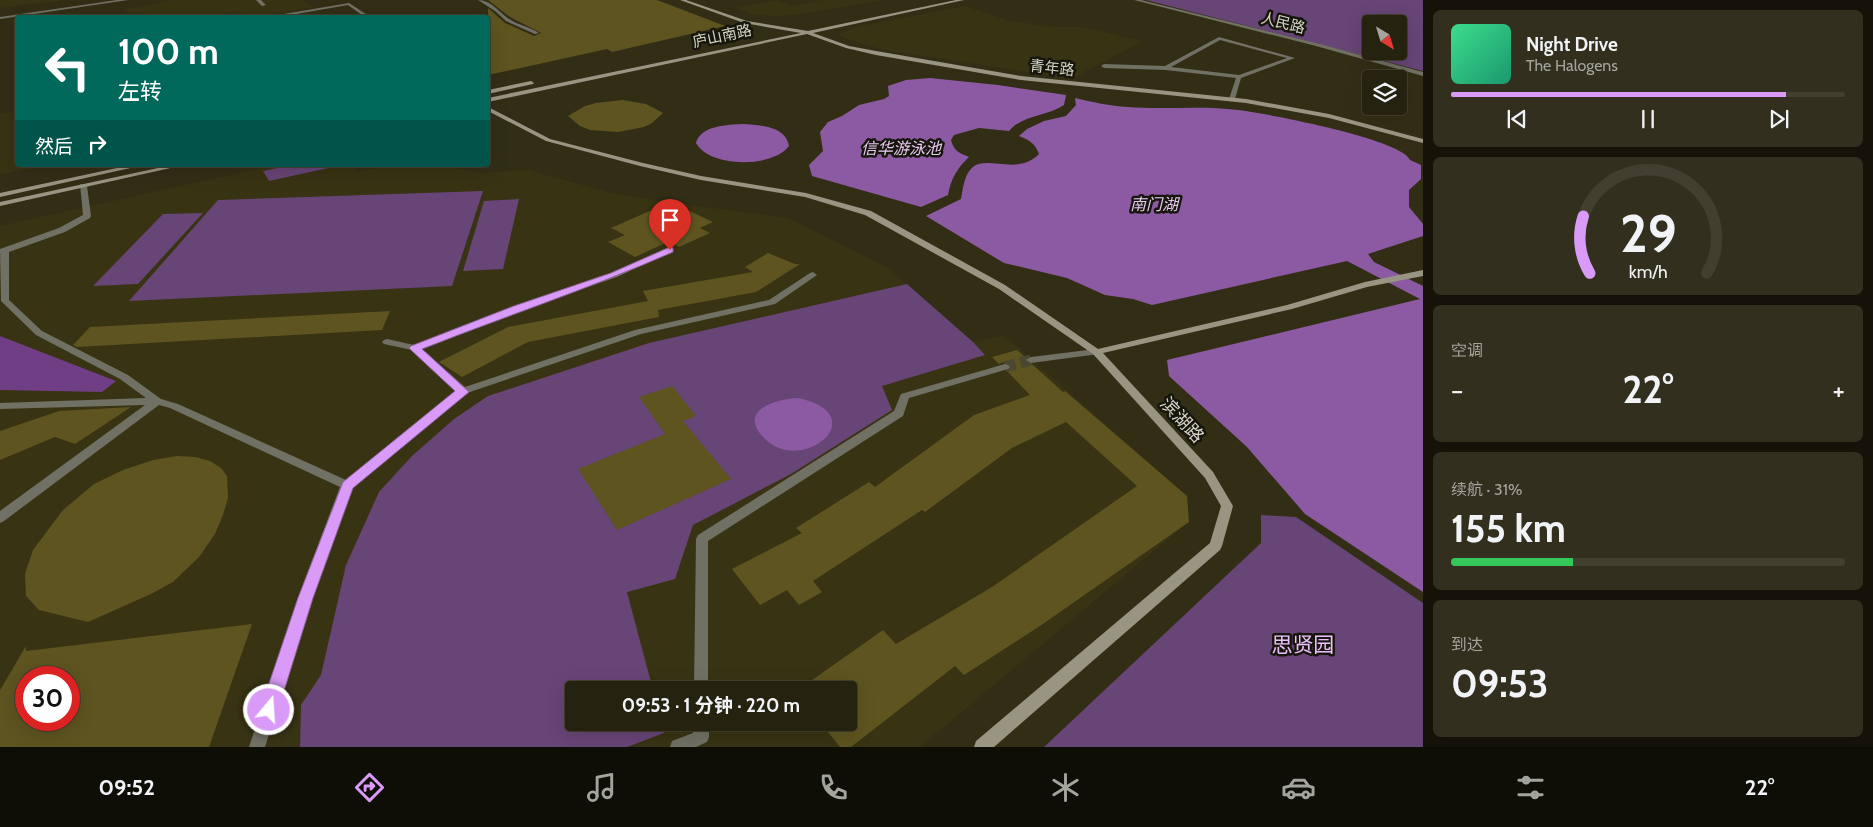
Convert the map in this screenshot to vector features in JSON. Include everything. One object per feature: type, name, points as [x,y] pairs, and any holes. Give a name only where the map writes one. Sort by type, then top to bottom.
[{"type":"street","points":[[37,15],[126,0]]},
{"type":"street","points":[[258,0],[264,5]]},
{"type":"street","points":[[480,0],[497,10],[508,20],[537,33]]},
{"type":"street","name":"青年路","points":[[682,0],[746,22],[806,32],[848,47],[876,53],[1021,78],[1232,99],[1329,116],[1423,140]]},
{"type":"street","name":"庐山南路","points":[[731,42],[936,0]]},
{"type":"street","name":"庐山南路","points":[[490,100],[962,0]]},
{"type":"street","name":"人民路","points":[[1136,0],[1318,45],[1423,74]]},
{"type":"street","points":[[281,15],[349,4],[366,15]]},
{"type":"street","points":[[0,18],[15,17]]},
{"type":"street","points":[[1104,66],[1166,68],[1239,78],[1292,58],[1219,38],[1166,68]]},
{"type":"street","points":[[1232,99],[1239,78]]},
{"type":"street","points":[[490,92],[536,82]]},
{"type":"street","name":"滨湖路","points":[[490,110],[548,140],[692,176],[806,195],[868,213],[1002,287],[1096,352],[1210,475],[1227,506],[1216,546],[982,747]]},
{"type":"street","points":[[0,195],[132,167]]},
{"type":"street","points":[[0,204],[172,167]]},
{"type":"street","points":[[83,186],[87,216],[62,230],[2,252],[5,301],[39,333],[124,377],[156,401]]},
{"type":"street","points":[[414,348],[517,308],[614,275],[670,250]]},
{"type":"street","points":[[1031,360],[1096,352],[1423,273]]},
{"type":"street","points":[[257,747],[305,598],[348,485],[463,392],[638,332],[772,302],[813,275]]},
{"type":"street","points":[[387,342],[414,348],[463,392]]},
{"type":"street","points":[[701,681],[702,539],[899,413],[905,396],[1005,367]]},
{"type":"street","points":[[0,518],[156,401]]},
{"type":"street","points":[[0,406],[156,401],[174,406],[348,485]]},
{"type":"street","points":[[678,747],[701,737],[701,731]]},
{"type":"shaded area","points":[[0,0],[65,0],[0,8]]},
{"type":"shaded area","points":[[173,0],[303,0],[314,7],[267,15],[243,15],[240,12],[221,15],[169,15],[129,13],[123,10]]},
{"type":"shaded area","points":[[775,0],[792,6],[822,0],[882,0],[808,13],[777,16],[755,15],[736,8]]},
{"type":"shaded area","points":[[965,6],[1007,20],[1051,27],[1083,27],[1143,41],[1075,77],[1041,74],[884,50],[847,39],[838,34],[860,26]]},
{"type":"shaded area","points":[[15,111],[15,167],[39,167],[0,175],[0,114]]},
{"type":"shaded area","points":[[266,167],[352,167],[357,172],[381,167],[451,167],[478,173],[528,170],[611,193],[788,218],[886,267],[973,342],[1004,335],[1188,497],[1188,522],[920,747],[0,747],[0,226]]},
{"type":"shaded area","points":[[0,336],[116,381],[102,392],[0,390]]},
{"type":"green space","points":[[1146,0],[1423,0],[1423,71],[1380,60],[1408,60],[1408,15],[1362,15],[1362,55]]},
{"type":"green space","points":[[282,167],[333,167],[269,181],[263,171]]},
{"type":"green space","points":[[483,191],[452,286],[129,301],[218,200]]},
{"type":"green space","points":[[519,199],[503,269],[463,271],[484,201]]},
{"type":"green space","points":[[203,213],[138,284],[93,286],[163,214]]},
{"type":"green space","points":[[907,284],[973,342],[985,355],[882,386],[892,410],[791,474],[693,525],[675,579],[627,592],[651,681],[565,681],[565,731],[663,731],[664,733],[627,747],[300,747],[301,705],[321,675],[346,565],[379,492],[412,456],[454,419],[488,396],[649,343]]},
{"type":"green space","name":"思贤园","points":[[1261,515],[1296,517],[1423,603],[1423,747],[1044,747],[1261,543]]},
{"type":"water","name":"信华游泳池","points":[[930,78],[1066,95],[1064,105],[1058,109],[1021,122],[1009,131],[979,128],[954,135],[951,140],[955,149],[969,157],[955,174],[948,195],[921,207],[812,176],[809,165],[823,151],[820,132],[828,122],[859,105],[889,96],[888,86],[906,80]]},
{"type":"water","name":"南门湖","points":[[1075,98],[1101,104],[1142,108],[1224,109],[1275,116],[1331,128],[1383,144],[1401,152],[1410,160],[1421,165],[1421,179],[1409,190],[1409,207],[1423,224],[1423,236],[1368,254],[1374,262],[1423,286],[1423,592],[1305,514],[1247,447],[1169,376],[1167,360],[1420,299],[1347,261],[1152,305],[1133,299],[1105,295],[1067,278],[1004,263],[926,216],[961,199],[966,178],[973,167],[986,163],[1022,164],[1039,154],[1031,142],[1019,136],[1027,129],[1044,121],[1066,116],[1076,105]]},
{"type":"water","points":[[743,124],[771,128],[783,134],[789,146],[781,153],[770,158],[742,162],[727,161],[714,157],[703,151],[696,143],[699,137],[709,129]]},
{"type":"water","points":[[798,398],[820,406],[831,417],[832,428],[824,439],[812,447],[796,451],[780,448],[764,438],[757,429],[755,421],[757,414],[762,408],[770,404]]},
{"type":"building","points":[[488,0],[657,0],[725,26],[612,52],[607,49],[490,75],[490,15],[488,15],[488,8],[505,23],[534,36],[541,33],[510,17]]},
{"type":"building","points":[[623,100],[646,104],[663,113],[652,123],[644,127],[618,132],[590,130],[580,126],[568,116],[585,106]]},
{"type":"building","points":[[677,205],[713,222],[700,228],[710,233],[679,247],[670,241],[635,257],[608,242],[625,235],[611,228],[661,206],[667,209]]},
{"type":"building","points":[[768,253],[795,264],[800,264],[756,292],[658,310],[659,317],[528,342],[462,377],[439,362],[508,327],[648,301],[643,291],[753,272],[745,267]]},
{"type":"building","points":[[390,311],[382,330],[77,347],[73,345],[90,327]]},
{"type":"building","points":[[1017,350],[1026,358],[1025,362],[1033,365],[1063,392],[1065,391],[1187,496],[1189,522],[1040,626],[964,675],[955,666],[851,747],[840,747],[827,731],[857,731],[857,681],[811,681],[883,630],[896,644],[992,587],[1137,486],[1066,422],[1012,448],[925,512],[922,510],[813,581],[822,592],[799,605],[787,590],[760,605],[732,569],[802,533],[796,528],[869,482],[875,487],[974,415],[1030,395],[1007,371],[1012,367],[1009,364],[1004,362],[999,364],[992,357]]},
{"type":"building","points":[[672,386],[696,416],[683,421],[731,479],[617,530],[578,469],[665,434],[639,397]]},
{"type":"building","points":[[131,407],[75,444],[55,437],[0,460],[0,431],[59,411]]},
{"type":"building","points":[[177,456],[195,457],[210,461],[221,468],[227,476],[228,498],[223,515],[215,534],[199,557],[173,582],[88,622],[39,610],[26,596],[25,574],[33,550],[63,510],[94,484],[123,470],[153,460]]},
{"type":"building","points":[[252,624],[209,747],[0,747],[0,690],[26,646],[26,651]]},
{"type":"tunnel","points":[[1005,367],[1031,360]]},
{"type":"route","points":[[269,710],[305,598],[348,485],[463,392],[414,348],[517,308],[614,275],[670,250]]}]
